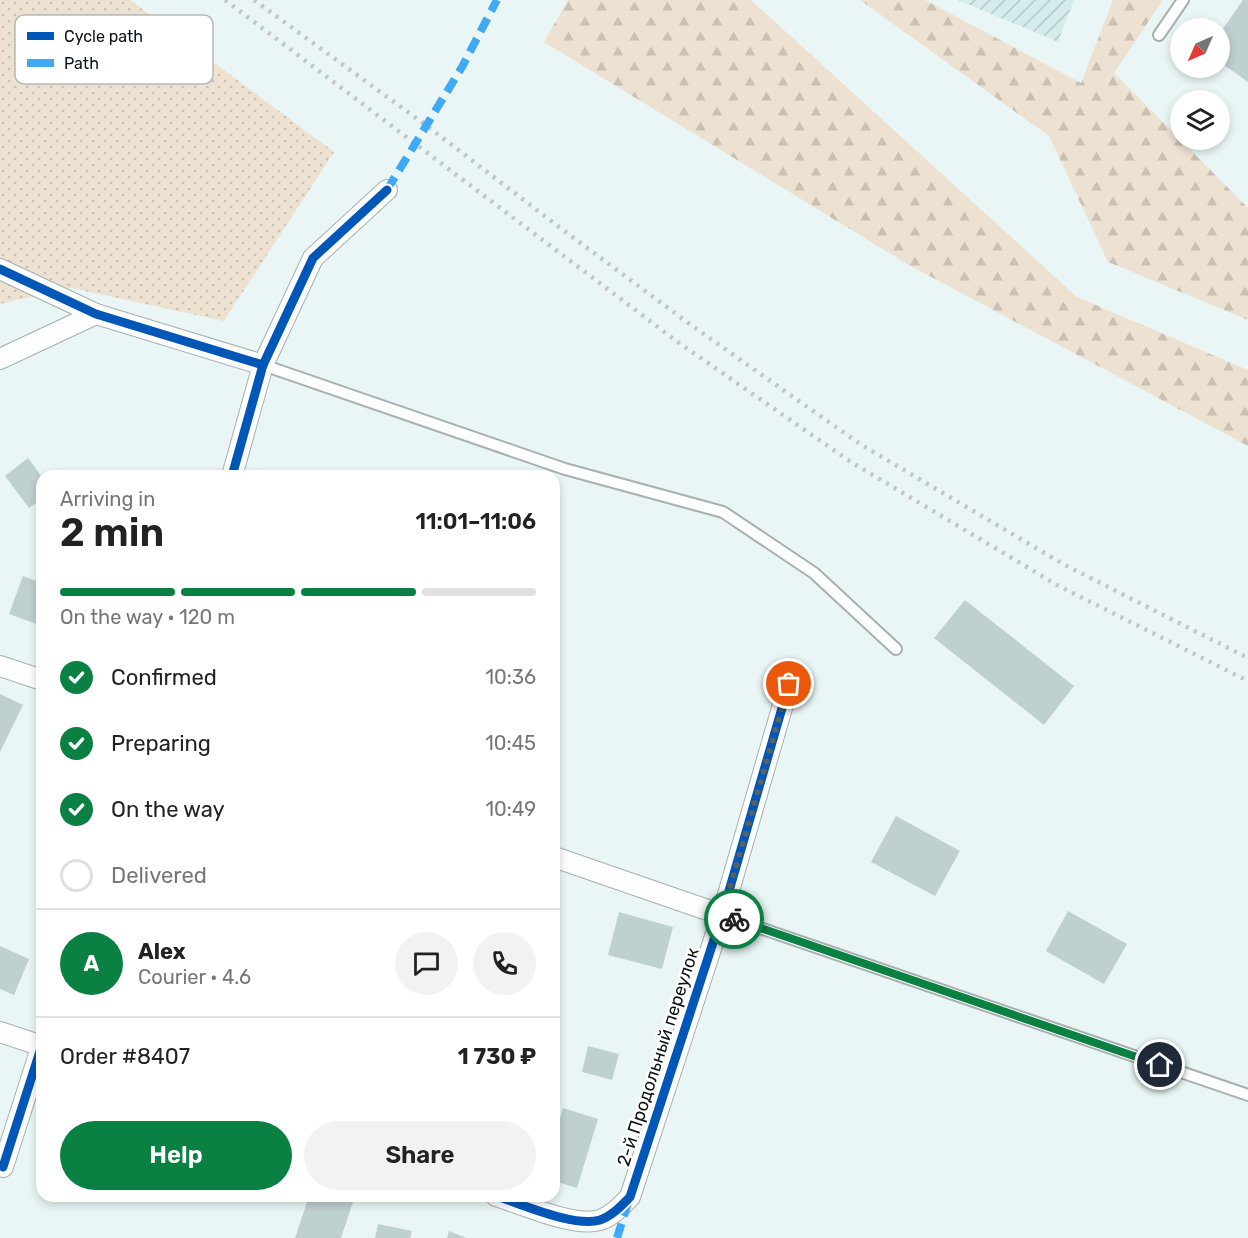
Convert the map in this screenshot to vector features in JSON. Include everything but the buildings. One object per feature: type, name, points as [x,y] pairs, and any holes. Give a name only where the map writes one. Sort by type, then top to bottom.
[{"type":"street","points":[[234,470],[263,365],[313,258],[387,190]]},
{"type":"street","points":[[0,268],[96,314],[263,365]]},
{"type":"street","points":[[0,359],[96,314]]},
{"type":"street","points":[[0,666],[36,678]]},
{"type":"street","name":"2-й Продольный переулок","points":[[515,1202],[571,1220],[588,1223],[603,1219],[618,1210],[630,1197],[722,915],[789,684]]},
{"type":"street","points":[[560,859],[722,915]]},
{"type":"street","points":[[0,1032],[36,1044]]},
{"type":"street","points":[[3,1167],[36,1065]]},
{"type":"lane","points":[[1159,35],[1183,0]]},
{"type":"lane","points":[[263,365],[565,469],[723,512],[814,573],[896,649]]},
{"type":"lane","points":[[722,915],[1248,1095]]},
{"type":"shaded area","points":[[958,0],[1074,0],[1058,42]]},
{"type":"green space","points":[[0,0],[130,0],[150,15],[15,15],[15,84],[213,84],[213,62],[334,152],[224,321],[71,288],[0,304]]},
{"type":"green space","points":[[568,0],[751,0],[1077,297],[1248,370],[1248,446],[907,264],[544,42]]},
{"type":"green space","points":[[860,0],[925,0],[1081,83],[1113,0],[1163,0],[1114,73],[1170,129],[1170,150],[1190,150],[1248,208],[1248,320],[1108,262],[1049,136]]},
{"type":"railway","points":[[225,0],[679,343],[851,462],[1057,585],[1248,681]]},
{"type":"railway","points":[[254,0],[427,126],[691,325],[860,444],[1063,564],[1248,658]]},
{"type":"marked path","points":[[387,190],[462,67],[497,0]]},
{"type":"marked path","points":[[617,1238],[628,1203]]},
{"type":"cycle path","points":[[234,470],[263,365],[313,258],[387,190]]},
{"type":"cycle path","points":[[0,269],[96,314],[263,365]]},
{"type":"cycle path","points":[[514,1202],[563,1218],[589,1222],[608,1216],[630,1197],[722,915],[789,684]]},
{"type":"cycle path","points":[[3,1167],[36,1064]]},
{"type":"way so far","points":[[734,919],[722,915],[789,684]]},
{"type":"route","points":[[734,919],[1160,1065]]}]
